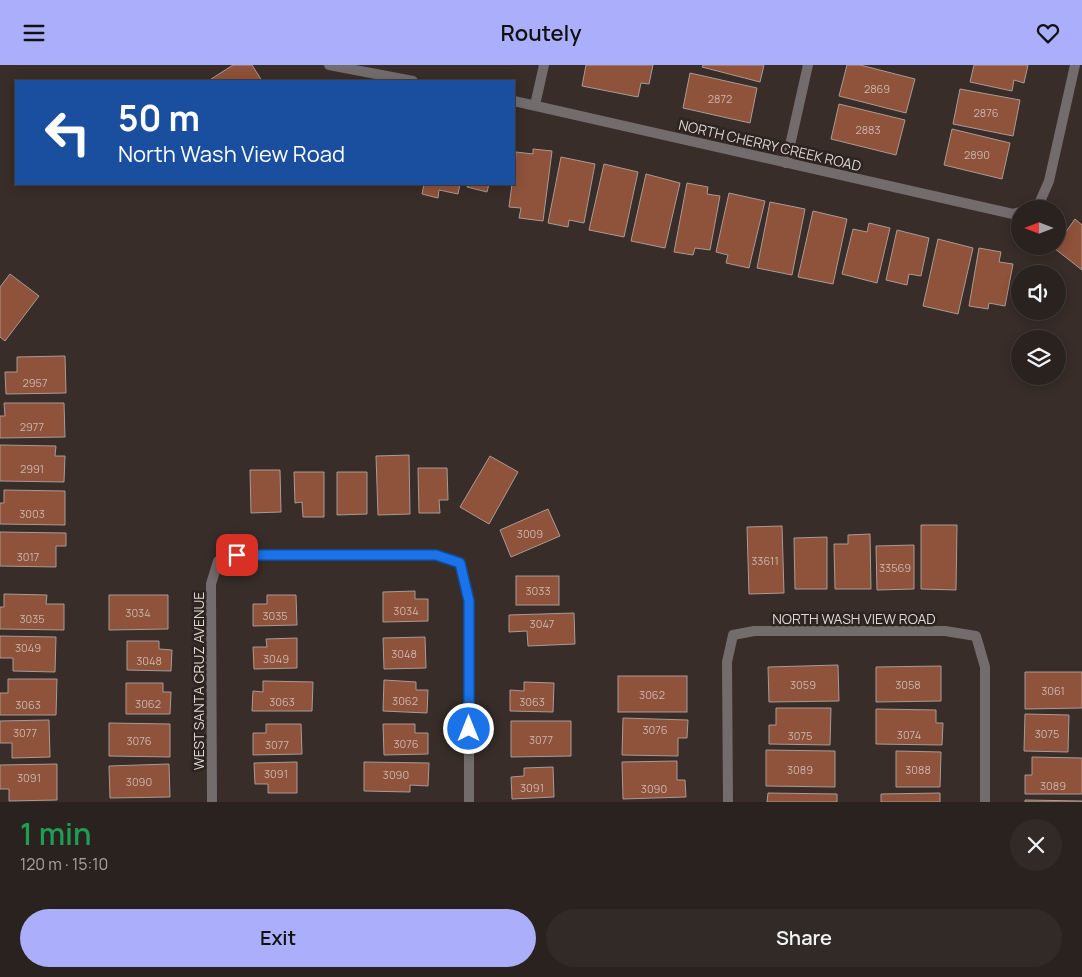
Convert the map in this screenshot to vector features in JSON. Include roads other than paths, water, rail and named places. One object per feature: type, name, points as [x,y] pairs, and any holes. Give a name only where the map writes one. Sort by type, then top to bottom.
[{"type":"street","points":[[329,65],[408,80]]},
{"type":"street","points":[[535,105],[544,65]]},
{"type":"street","points":[[786,163],[808,65]]},
{"type":"street","points":[[1038,200],[1049,181],[1075,65]]},
{"type":"street","name":"NORTH CHERRY CREEK ROAD","points":[[515,101],[1011,214]]},
{"type":"street","name":"WEST SANTA CRUZ AVENUE","points":[[212,802],[212,584],[218,561],[237,555],[436,555],[460,563],[469,601],[470,802]]},
{"type":"street","name":"NORTH WASH VIEW ROAD","points":[[728,802],[728,662],[733,635],[754,631],[945,631],[976,636],[985,667],[985,802]]}]
